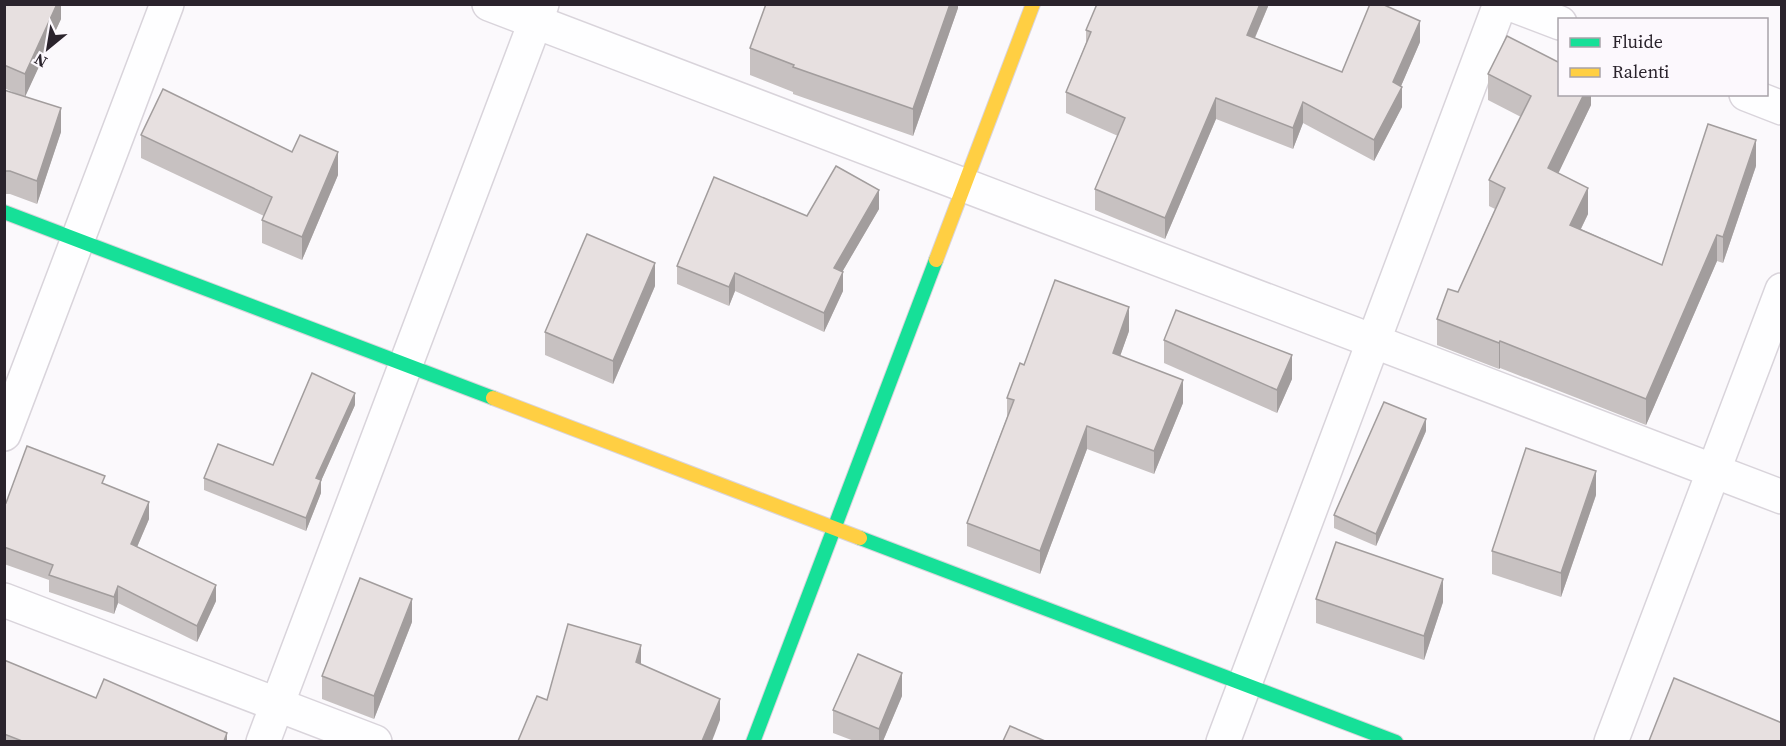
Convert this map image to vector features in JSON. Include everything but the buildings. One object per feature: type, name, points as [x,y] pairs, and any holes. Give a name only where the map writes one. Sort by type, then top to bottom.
[{"type":"street","points":[[4,434],[167,4]]},
{"type":"street","points":[[489,4],[539,13],[964,186],[1782,496]]},
{"type":"street","points":[[753,741],[1032,4]]},
{"type":"street","points":[[1223,741],[1500,4]]},
{"type":"street","points":[[1510,4],[1558,22]]},
{"type":"street","points":[[263,741],[539,13]]},
{"type":"street","points":[[1751,96],[1782,108]]},
{"type":"street","points":[[4,212],[1396,741]]},
{"type":"street","points":[[1611,741],[1782,290]]},
{"type":"street","points":[[4,600],[375,741]]},
{"type":"traffic: fast","points":[[4,212],[493,398]]},
{"type":"traffic: fast","points":[[753,742],[936,260]]},
{"type":"traffic: fast","points":[[860,538],[1396,742]]},
{"type":"traffic: slow","points":[[936,260],[1033,4]]},
{"type":"traffic: slow","points":[[493,398],[860,538]]}]
